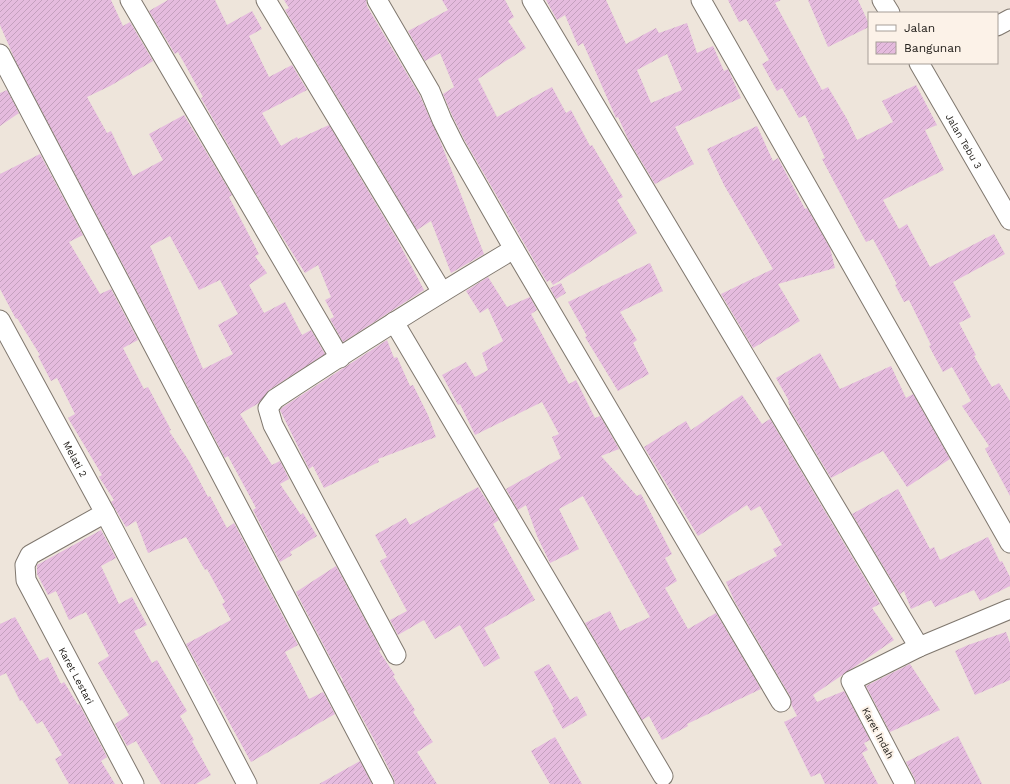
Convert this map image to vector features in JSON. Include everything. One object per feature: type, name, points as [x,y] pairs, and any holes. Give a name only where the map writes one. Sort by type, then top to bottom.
[{"type":"street","points":[[130,0],[340,358]]},
{"type":"street","points":[[266,0],[442,292]]},
{"type":"street","points":[[378,0],[430,91],[445,126],[514,249],[781,702]]},
{"type":"street","points":[[532,0],[919,647],[1010,609]]},
{"type":"street","points":[[701,0],[1010,543]]},
{"type":"street","points":[[882,0],[889,12]]},
{"type":"street","points":[[998,25],[1010,19]]},
{"type":"street","points":[[0,54],[384,784]]},
{"type":"street","name":"Jalan Tebu 3","points":[[922,64],[1010,220]]},
{"type":"street","points":[[396,655],[273,425],[268,408],[275,399],[394,322],[514,249]]},
{"type":"street","name":"Melati 2","points":[[0,320],[105,513],[247,784]]},
{"type":"street","points":[[394,322],[664,776]]},
{"type":"street","name":"Karet Lestari","points":[[105,513],[30,555],[25,565],[26,580],[134,784]]},
{"type":"street","name":"Karet Indah","points":[[905,784],[851,682],[919,647]]},
{"type":"building","points":[[0,0],[111,0],[123,26],[130,22],[153,61],[110,86],[87,97],[107,133],[111,131],[133,176],[163,160],[149,134],[184,115],[232,195],[229,197],[259,254],[255,256],[267,273],[249,285],[264,313],[285,302],[302,335],[311,330],[325,354],[269,390],[259,403],[240,414],[272,465],[280,461],[289,479],[280,484],[301,515],[303,513],[317,536],[290,552],[292,555],[280,562],[253,510],[256,508],[228,456],[225,458],[16,62],[0,25]],"holes":[[[170,236],[199,290],[220,280],[238,314],[218,325],[233,354],[203,369],[150,246]]]},
{"type":"building","points":[[168,0],[215,0],[227,25],[252,11],[262,29],[249,36],[269,77],[292,65],[307,90],[262,113],[281,146],[297,137],[298,139],[329,125],[398,241],[424,290],[343,342],[330,319],[334,317],[325,300],[331,297],[318,265],[305,273],[266,211],[201,98],[203,97],[178,52],[175,54],[149,11]]},
{"type":"building","points":[[284,0],[366,0],[367,6],[420,96],[441,143],[484,254],[451,273],[431,221],[417,230],[285,10],[289,8]]},
{"type":"building","points":[[442,0],[505,0],[514,17],[508,21],[526,48],[478,79],[497,117],[552,87],[566,113],[571,110],[590,146],[592,145],[623,197],[617,200],[637,233],[553,285],[550,280],[547,282],[539,269],[465,141],[452,115],[443,94],[454,87],[440,53],[425,61],[408,31],[448,10]]},
{"type":"building","points":[[546,0],[606,0],[626,44],[656,28],[659,33],[687,23],[697,53],[713,46],[724,71],[728,69],[741,98],[675,127],[694,164],[655,184],[628,139],[618,117],[616,118],[583,43],[578,46],[565,15],[557,20]],"holes":[[[667,54],[682,90],[651,103],[637,70]]]},
{"type":"building","points":[[728,0],[781,0],[775,3],[822,90],[828,87],[847,119],[857,140],[893,122],[882,101],[916,85],[937,125],[925,130],[944,170],[883,200],[899,229],[907,224],[930,267],[994,234],[1005,254],[953,282],[971,317],[959,323],[976,355],[974,356],[992,387],[999,383],[1010,401],[1010,496],[985,449],[989,446],[962,406],[971,401],[952,367],[943,372],[929,346],[931,345],[909,300],[904,302],[895,285],[897,284],[873,239],[866,242],[822,159],[825,158],[805,115],[799,118],[782,88],[777,91],[762,64],[769,60],[746,19],[739,22]]},
{"type":"building","points":[[808,0],[858,0],[868,22],[868,27],[828,47]]},
{"type":"building","points":[[7,90],[19,113],[0,126],[0,93]]},
{"type":"building","points":[[757,126],[773,161],[778,158],[805,209],[807,208],[830,248],[835,268],[778,284],[800,321],[753,348],[721,294],[773,269],[724,185],[707,149]]},
{"type":"building","points":[[40,154],[83,235],[69,242],[100,294],[111,289],[138,340],[123,348],[144,389],[148,387],[171,430],[169,431],[189,461],[208,497],[210,496],[227,528],[234,523],[298,645],[285,652],[309,699],[323,692],[335,714],[251,762],[186,644],[231,620],[222,604],[225,602],[207,569],[205,570],[186,537],[148,553],[136,521],[126,527],[111,502],[114,500],[99,477],[102,475],[68,418],[75,414],[57,378],[51,381],[38,356],[40,355],[17,318],[16,319],[0,289],[0,174]]},
{"type":"building","points":[[650,263],[663,291],[620,312],[637,340],[633,343],[649,374],[618,391],[585,337],[587,336],[568,302]]},
{"type":"building","points":[[488,277],[507,307],[530,297],[537,310],[531,314],[569,384],[576,380],[595,418],[600,416],[619,449],[601,456],[637,496],[641,494],[672,554],[665,558],[677,581],[665,588],[688,629],[716,613],[761,689],[687,724],[688,726],[662,740],[649,716],[642,720],[585,623],[610,611],[620,631],[650,617],[583,496],[559,509],[579,549],[550,563],[537,536],[526,505],[518,510],[506,489],[561,458],[552,437],[559,434],[542,402],[475,435],[460,404],[458,405],[442,375],[466,362],[475,377],[488,370],[482,353],[503,341],[488,308],[480,313],[466,291]]},
{"type":"building","points":[[561,283],[566,293],[556,299],[550,288]]},
{"type":"building","points":[[387,340],[394,358],[397,357],[410,386],[413,385],[428,415],[436,437],[378,459],[379,462],[324,488],[313,466],[309,469],[280,410]]},
{"type":"building","points":[[820,353],[840,389],[891,366],[906,398],[913,394],[950,459],[907,487],[883,451],[831,478],[789,408],[789,401],[776,378]]},
{"type":"building","points":[[742,395],[762,424],[770,419],[880,604],[872,608],[894,640],[813,695],[817,702],[844,691],[870,740],[864,743],[868,750],[862,753],[878,784],[825,784],[820,773],[811,777],[784,722],[797,716],[791,704],[790,696],[735,602],[726,582],[777,556],[773,549],[782,545],[760,506],[751,511],[747,505],[698,536],[644,447],[686,421],[691,430]]},
{"type":"building","points":[[478,487],[499,520],[493,524],[535,600],[484,628],[500,658],[484,667],[460,625],[435,639],[424,620],[398,635],[390,620],[407,611],[380,561],[387,557],[375,535],[406,518],[410,525]]},
{"type":"building","points":[[898,489],[930,549],[934,547],[940,560],[988,537],[1000,562],[1002,561],[1010,577],[1010,586],[980,601],[974,590],[935,607],[931,600],[911,609],[904,591],[900,594],[852,514]]},
{"type":"building","points":[[101,530],[116,558],[101,566],[119,604],[132,597],[147,625],[134,631],[152,663],[157,660],[187,711],[180,716],[194,740],[192,741],[211,775],[196,784],[161,784],[136,741],[127,746],[115,724],[129,715],[98,663],[109,656],[86,612],[69,620],[56,591],[48,595],[37,574],[37,565]]},
{"type":"building","points":[[336,566],[381,650],[379,651],[415,710],[413,712],[433,742],[417,752],[437,784],[395,784],[377,745],[296,592]]},
{"type":"building","points":[[15,617],[40,661],[48,657],[61,684],[64,682],[78,705],[79,704],[107,757],[101,761],[115,784],[69,784],[55,759],[62,755],[42,721],[37,724],[22,700],[20,701],[6,673],[0,676],[0,624]]},
{"type":"building","points":[[1006,632],[1010,643],[1010,680],[975,695],[955,651]]},
{"type":"building","points":[[549,664],[570,700],[577,696],[587,715],[563,729],[534,672]]},
{"type":"building","points":[[910,664],[940,710],[890,732],[866,686]]},
{"type":"building","points":[[958,736],[982,784],[916,784],[906,762]]},
{"type":"building","points":[[555,737],[582,784],[550,784],[531,751]]},
{"type":"building","points":[[360,761],[372,784],[319,784]]}]
